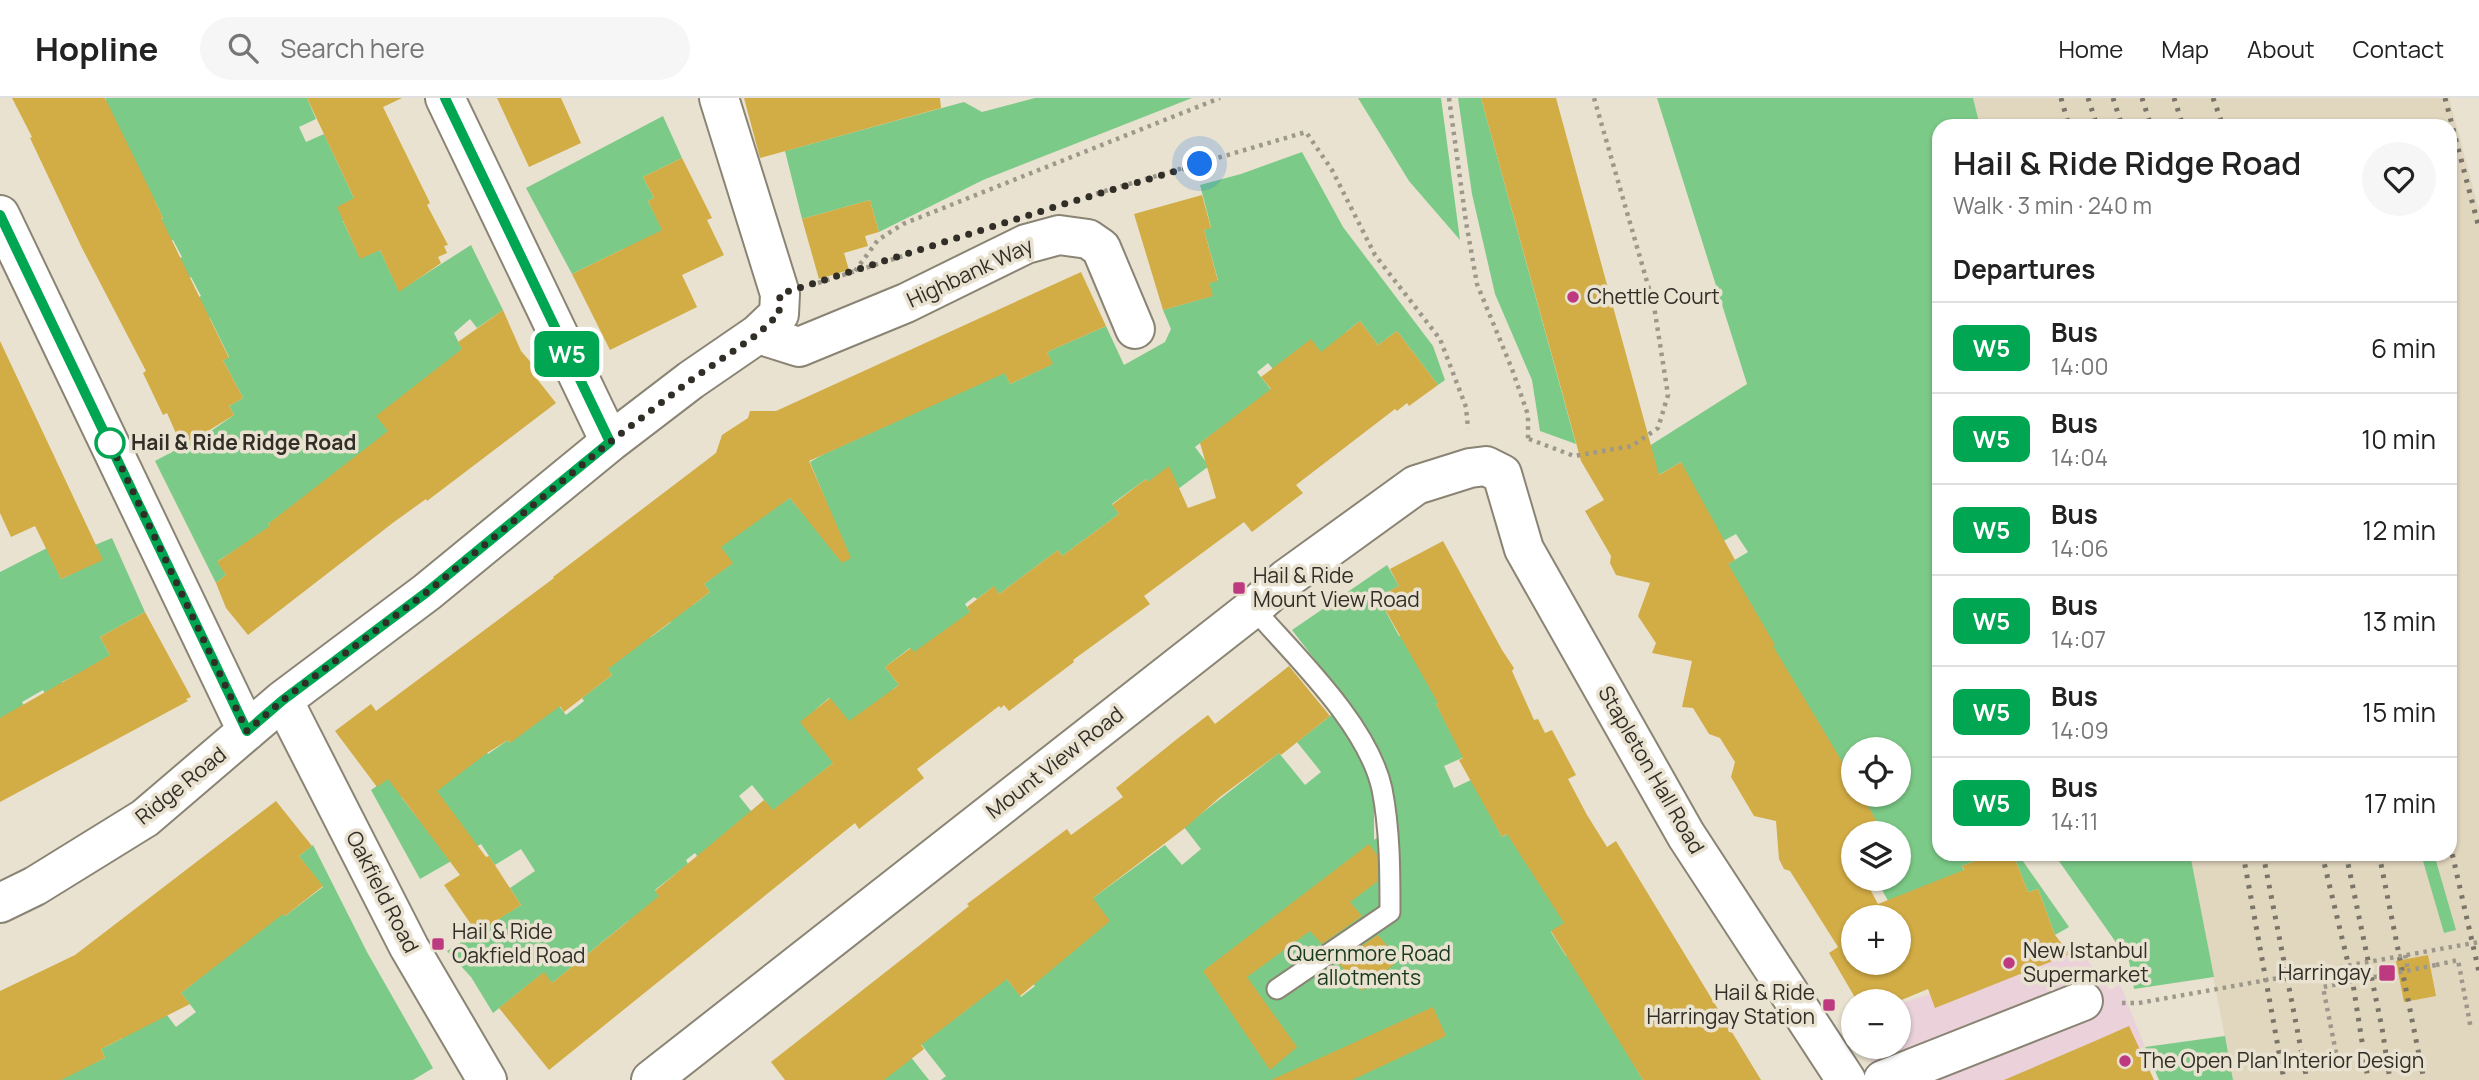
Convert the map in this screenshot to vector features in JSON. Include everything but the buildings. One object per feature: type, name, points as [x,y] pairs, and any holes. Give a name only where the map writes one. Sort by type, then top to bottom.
[{"type":"street","points":[[445,98],[610,442]]},
{"type":"street","points":[[719,98],[772,314]]},
{"type":"street","points":[[0,215],[247,731]]},
{"type":"street","name":"Highbank Way","points":[[772,314],[799,347],[906,303],[1026,244],[1059,235],[1088,239],[1101,248],[1135,330]]},
{"type":"street","name":"Ridge Road","points":[[0,903],[35,886],[145,818],[283,700],[427,592],[772,314]]},
{"type":"street","name":"Mount View Road","points":[[651,1080],[1253,608],[1286,579],[1416,485],[1486,471]]},
{"type":"street","name":"Stapleton Hall Road","points":[[1486,471],[1524,549],[1679,823],[1846,1080]]},
{"type":"street","name":"Oakfield Road","points":[[283,700],[410,947],[487,1080]]},
{"type":"street","points":[[1883,1080],[2083,1001]]},
{"type":"lane","points":[[1253,608],[1334,701],[1367,750],[1381,788],[1389,847],[1390,912],[1277,989]]},
{"type":"path","points":[[855,272],[878,240],[903,224],[1220,98]]},
{"type":"path","points":[[1449,98],[1477,284],[1528,415],[1529,439]]},
{"type":"path","points":[[1529,439],[1574,456],[1632,446],[1658,428],[1668,395],[1654,306],[1594,98]]},
{"type":"path","points":[[1077,200],[1306,132],[1332,170],[1375,255],[1440,339],[1466,407],[1486,471],[1529,439]]},
{"type":"path","points":[[772,314],[855,272],[913,253]]},
{"type":"path","points":[[2139,1003],[2479,942]]},
{"type":"path","points":[[2405,955],[2408,970]]},
{"type":"path","points":[[2336,1053],[2323,988],[2458,960],[2471,1029]]},
{"type":"shaded area","points":[[1973,98],[2449,98],[2455,119],[1978,119]]},
{"type":"shaded area","points":[[2457,128],[2479,210],[2479,1080],[2233,1080],[2191,861],[2457,861]]},
{"type":"shaded area","points":[[2077,946],[2110,990],[2120,984],[2145,1047],[2063,1080],[1881,1080],[1870,1059],[1911,1059],[1911,1000]]},
{"type":"green space","points":[[106,98],[307,98],[316,119],[299,127],[306,142],[324,134],[360,211],[343,221],[360,258],[380,250],[399,291],[471,245],[503,310],[477,328],[470,319],[454,333],[463,351],[393,437],[268,524],[271,527],[218,561],[226,575],[216,583],[155,461],[211,431],[234,415],[229,406],[243,398],[223,360],[229,357],[210,318],[181,307],[201,296],[191,277],[174,287],[163,266],[182,257],[173,240],[154,249],[144,226],[163,218],[155,201],[88,109]]},
{"type":"green space","points":[[1035,98],[1192,98],[983,180],[879,232],[870,200],[802,219],[785,151],[964,102],[982,112]]},
{"type":"green space","points":[[1358,98],[1441,98],[1460,240],[1409,181]]},
{"type":"green space","points":[[1458,98],[1481,98],[1576,444],[1540,431],[1532,380],[1495,294],[1472,194]]},
{"type":"green space","points":[[1657,98],[1973,98],[1978,119],[1932,119],[1932,861],[1974,861],[1962,866],[1979,909],[1911,933],[1911,905],[1890,905],[1883,891],[1911,891],[1911,821],[1876,821],[1868,807],[1911,807],[1911,737],[1841,737],[1841,771],[1821,782],[1701,580],[1748,552],[1736,534],[1716,545],[1681,462],[1650,480],[1635,455],[1747,384]]},
{"type":"green space","points":[[663,116],[682,158],[643,177],[654,198],[648,201],[664,233],[572,274],[526,188]]},
{"type":"green space","points":[[1302,152],[1343,227],[1433,346],[1445,380],[1438,385],[1397,331],[1378,345],[1360,321],[1346,332],[1364,356],[1273,369],[1268,363],[1257,372],[1290,414],[1215,432],[1195,447],[1209,466],[1162,501],[1146,479],[1112,504],[1119,514],[1062,556],[1058,550],[999,594],[993,587],[977,599],[974,597],[965,604],[970,612],[924,665],[910,648],[885,667],[899,685],[893,689],[904,702],[860,736],[829,698],[815,710],[823,720],[833,763],[773,811],[752,785],[739,796],[759,821],[686,860],[688,864],[655,890],[668,906],[637,932],[628,921],[552,983],[543,973],[493,1013],[471,977],[447,951],[521,905],[510,888],[535,871],[521,849],[495,865],[481,844],[420,879],[371,790],[394,774],[402,798],[430,834],[437,791],[464,723],[488,754],[508,740],[510,743],[538,678],[566,715],[584,701],[582,698],[612,675],[589,644],[651,637],[671,622],[641,584],[693,605],[710,592],[704,584],[732,563],[714,538],[764,515],[790,498],[804,515],[826,501],[810,462],[822,455],[1005,372],[1010,384],[1052,364],[1047,352],[1106,326],[1124,365],[1165,342],[1171,329],[1163,310],[1212,296],[1209,283],[1218,280],[1204,230],[1211,227],[1200,185],[1241,174]]},
{"type":"green space","points":[[112,538],[145,612],[100,637],[111,657],[62,682],[68,693],[50,703],[43,690],[22,702],[29,715],[0,718],[0,572],[47,548],[61,579],[82,569],[95,545]]},
{"type":"green space","name":"Quernmore Road allotments","points":[[1387,565],[1399,586],[1378,597],[1399,636],[1419,625],[1457,693],[1436,704],[1464,757],[1444,766],[1454,788],[1496,768],[1489,813],[1502,837],[1527,823],[1580,913],[1551,932],[1566,956],[1591,941],[1590,993],[1610,1026],[1658,1050],[1634,1065],[1643,1080],[941,1080],[946,1076],[921,1044],[969,1008],[1003,974],[1021,997],[1035,986],[1016,961],[1093,898],[1165,845],[1182,865],[1201,849],[1184,827],[1279,753],[1305,785],[1321,772],[1297,742],[1334,713],[1356,746],[1374,792],[1374,840],[1391,827],[1391,788],[1373,738],[1292,630]]},
{"type":"green space","points":[[313,845],[367,952],[433,1068],[413,1080],[58,1080],[105,1058],[101,1049],[123,1038],[139,978],[176,1027],[196,1012],[181,993],[201,977],[260,884],[285,916],[323,887],[299,856]]},
{"type":"green space","points":[[2016,861],[2023,861],[2069,927],[2055,935],[2038,889],[2028,892]]},
{"type":"green space","points":[[2059,861],[2191,861],[2214,977],[2134,989],[2129,961]]},
{"type":"green space","points":[[2423,861],[2436,861],[2456,930],[2444,933]]},
{"type":"green space","points":[[2225,1036],[2233,1080],[2159,1080],[2145,1047]]},
{"type":"green space","points":[[906,1051],[929,1080],[884,1080]]},
{"type":"railway","points":[[2061,98],[2067,119]]},
{"type":"railway","points":[[2088,98],[2095,119]]},
{"type":"railway","points":[[2113,98],[2120,119]]},
{"type":"railway","points":[[2142,98],[2149,119]]},
{"type":"railway","points":[[2174,98],[2181,119]]},
{"type":"railway","points":[[2213,98],[2220,119]]},
{"type":"railway","points":[[2445,98],[2450,119]]},
{"type":"railway","points":[[2457,144],[2479,228]]},
{"type":"railway","points":[[2244,861],[2284,1080]]},
{"type":"railway","points":[[2264,861],[2307,1080]]},
{"type":"railway","points":[[2324,861],[2353,984],[2368,1080]]},
{"type":"railway","points":[[2347,861],[2390,1080]]},
{"type":"railway","points":[[2380,861],[2424,1080]]},
{"type":"railway","points":[[2454,861],[2479,972]]},
{"type":"bus line","name":"W5","points":[[0,215],[247,731],[283,700],[427,592],[610,442],[445,98]]},
{"type":"place","name":"Chettle Court","points":[[1573,297]]},
{"type":"place","name":"Hail & Ride Ridge Road","points":[[110,443]]},
{"type":"place","name":"Hail & Ride Mount View Road","points":[[1239,588]]},
{"type":"place","name":"Hail & Ride Oakfield Road","points":[[438,944]]},
{"type":"place","name":"New Istanbul Supermarket","points":[[2009,963]]},
{"type":"place","name":"Harringay","points":[[2387,973]]},
{"type":"place","name":"Hail & Ride Harringay Station","points":[[1829,1005]]},
{"type":"place","name":"The Open Plan Interior Design","points":[[2125,1061]]},
{"type":"route","points":[[110,443],[108,439],[247,731],[283,700],[427,592],[610,442],[691,380],[758,334],[779,314],[780,294],[1200,164]]}]
